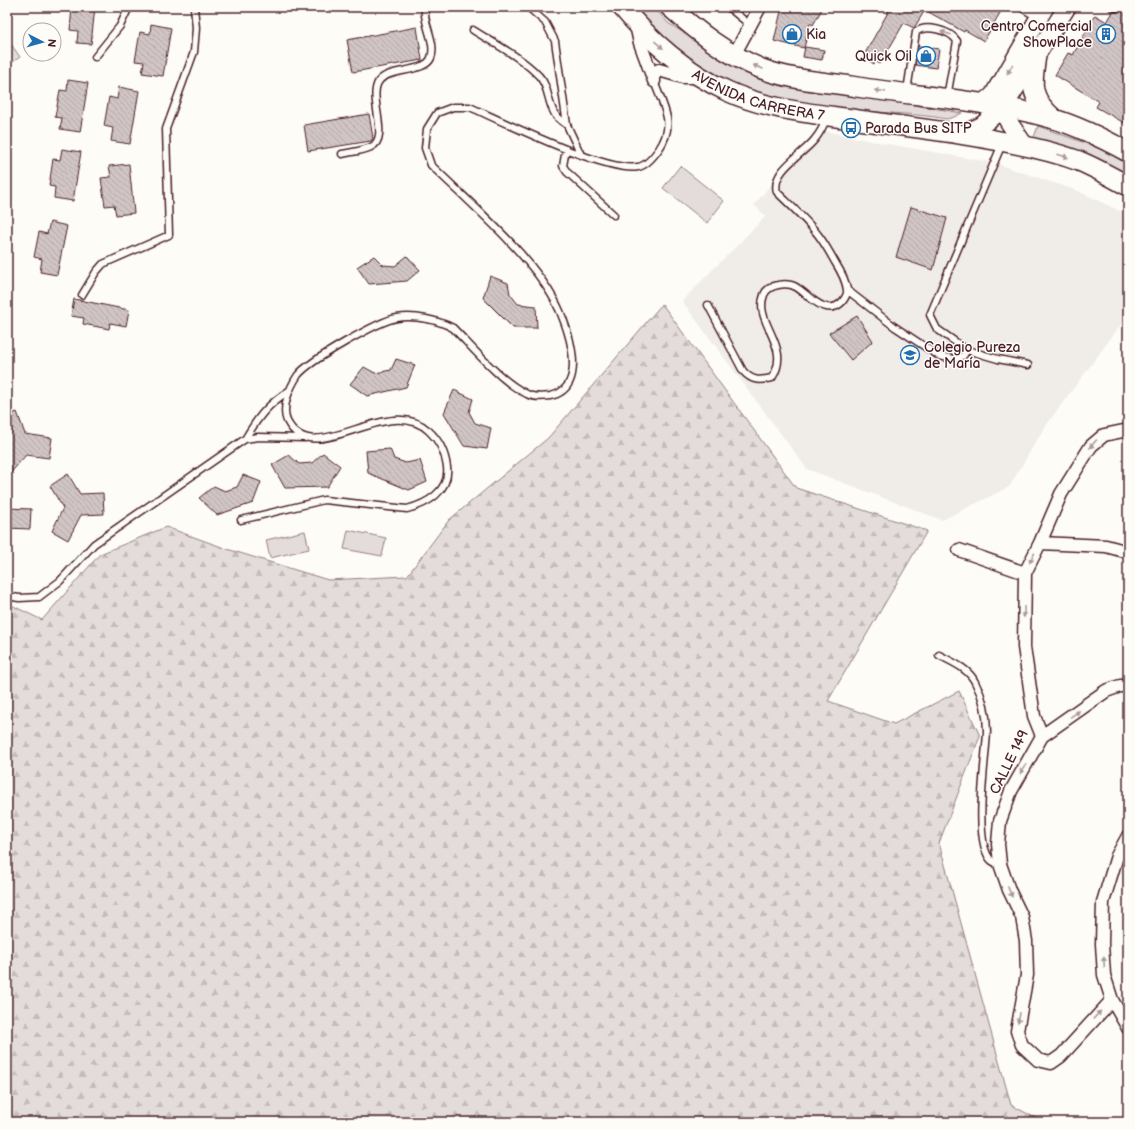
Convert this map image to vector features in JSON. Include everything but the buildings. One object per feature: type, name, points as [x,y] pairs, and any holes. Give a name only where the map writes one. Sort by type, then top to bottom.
[{"type":"main road","name":"AVENIDA CARRERA 7","points":[[622,7],[636,24],[667,52],[700,77],[728,92],[769,106],[828,116],[958,133],[1025,146],[1080,162],[1128,186]]},
{"type":"main road","name":"AVENIDA CARRERA 7","points":[[670,7],[708,38],[734,55],[764,70],[785,75],[906,94],[984,104],[1054,119],[1092,133],[1128,152]]},
{"type":"main road","points":[[958,133],[981,126],[1004,108],[1067,7]]},
{"type":"main road","points":[[984,104],[994,96],[1037,10]]},
{"type":"main road","points":[[1036,56],[1033,80],[1034,94],[1039,104],[1054,119]]},
{"type":"main road","points":[[1000,85],[1004,108],[1011,127],[1025,146]]},
{"type":"main road","points":[[954,101],[965,115],[958,133]]},
{"type":"street","points":[[734,55],[760,7]]},
{"type":"street","points":[[636,24],[644,56],[654,81]]},
{"type":"street","points":[[654,81],[654,74],[659,70],[683,77],[700,77]]},
{"type":"street","name":"CALLE 149","points":[[1112,1000],[1061,1056],[1051,1063],[1038,1060],[1022,1044],[1016,1031],[1028,975],[1026,941],[1022,917],[1009,890],[1000,864],[998,844],[1000,821],[1010,791],[1042,736],[1034,716],[1024,647],[1025,573],[1040,543],[1061,494],[1091,446],[1104,435],[1128,430]]},
{"type":"street","points":[[1040,543],[1106,546],[1128,552]]},
{"type":"street","points":[[960,550],[1025,573]]},
{"type":"street","points":[[1042,736],[1106,691],[1120,686],[1128,686]]},
{"type":"street","points":[[1128,836],[1117,856],[1103,902],[1104,975],[1112,1000],[1128,1028]]},
{"type":"lane","points":[[95,57],[120,26],[130,7]]},
{"type":"lane","points":[[82,295],[96,272],[103,264],[169,235],[166,129],[194,52],[196,28],[194,7]]},
{"type":"lane","points":[[342,154],[371,147],[376,143],[380,131],[375,99],[376,87],[379,80],[387,75],[424,65],[430,60],[432,52],[425,7]]},
{"type":"lane","points":[[528,7],[545,22],[555,41],[567,125],[581,155]]},
{"type":"lane","points":[[728,7],[750,25]]},
{"type":"lane","points":[[906,94],[916,32],[920,28],[926,27],[952,35],[957,41],[954,101]]},
{"type":"lane","points":[[473,30],[510,53],[540,76],[546,87],[553,110],[557,117],[567,125]]},
{"type":"lane","points":[[305,438],[294,429],[287,420],[285,409],[290,390],[299,374],[328,354],[387,320],[398,317],[442,322],[453,328],[512,386],[528,395],[540,397],[555,395],[566,387],[573,372],[573,352],[567,325],[555,300],[520,253],[431,165],[425,148],[427,129],[437,113],[453,107],[470,108],[581,155],[625,169],[640,167],[654,156],[665,140],[667,129],[667,118],[654,81]]},
{"type":"lane","points":[[708,305],[743,371],[751,379],[762,381],[772,378],[779,365],[775,341],[763,313],[762,302],[767,290],[775,285],[784,284],[796,287],[812,301],[821,305],[834,306],[840,304],[845,298],[847,290],[841,272],[819,235],[777,192],[775,185],[778,175],[815,140],[828,116]]},
{"type":"lane","points":[[1003,142],[930,315],[937,329],[967,350],[998,359],[1028,365]]},
{"type":"lane","points":[[566,149],[563,166],[567,172],[614,215]]},
{"type":"lane","points":[[847,290],[895,327],[939,356],[954,359],[963,356],[967,350]]},
{"type":"lane","points":[[7,596],[19,598],[39,597],[60,581],[94,544],[245,439],[258,418],[271,403],[290,390]]},
{"type":"lane","points":[[241,520],[324,500],[407,509],[418,506],[435,498],[445,482],[448,470],[445,453],[437,439],[425,428],[412,420],[395,419],[375,422],[335,436],[305,438],[258,437],[245,439]]},
{"type":"lane","points":[[939,655],[964,669],[975,682],[985,710],[987,731],[980,822],[983,843],[988,856],[992,861],[1000,864]]},
{"type":"shaded area","name":"Colegio Pureza de María","points":[[817,129],[855,138],[994,163],[1078,191],[1128,215],[1128,315],[1044,428],[1009,487],[942,520],[807,469],[682,301],[766,216],[754,205]]},
{"type":"green space","points":[[633,7],[654,7],[668,23],[737,66],[885,100],[962,113],[947,119],[921,115],[818,106],[753,93],[711,73],[682,54],[656,31]]},
{"type":"green space","points":[[8,40],[20,57],[7,66],[7,41]]},
{"type":"green space","points":[[1038,126],[1096,147],[1128,162],[1128,181],[1033,140]]},
{"type":"green space","points":[[680,166],[724,201],[707,223],[663,188]]},
{"type":"green space","points":[[662,304],[796,488],[927,531],[828,701],[894,724],[959,691],[980,736],[939,843],[1011,1105],[1043,1122],[7,1122],[7,603],[42,620],[100,554],[166,527],[227,549],[328,580],[407,576],[449,520],[548,438]]},
{"type":"green space","points":[[348,530],[386,538],[382,556],[344,549]]},
{"type":"green space","points":[[305,531],[309,549],[270,558],[266,540]]},
{"type":"place","name":"Kia","points":[[792,34]]},
{"type":"place","name":"Centro Comercial ShowPlace","points":[[1106,34]]},
{"type":"place","name":"Quick Oil","points":[[926,56]]},
{"type":"place","name":"Parada Bus SITP","points":[[851,128]]},
{"type":"place","name":"Colegio Pureza de María","points":[[910,355]]}]
